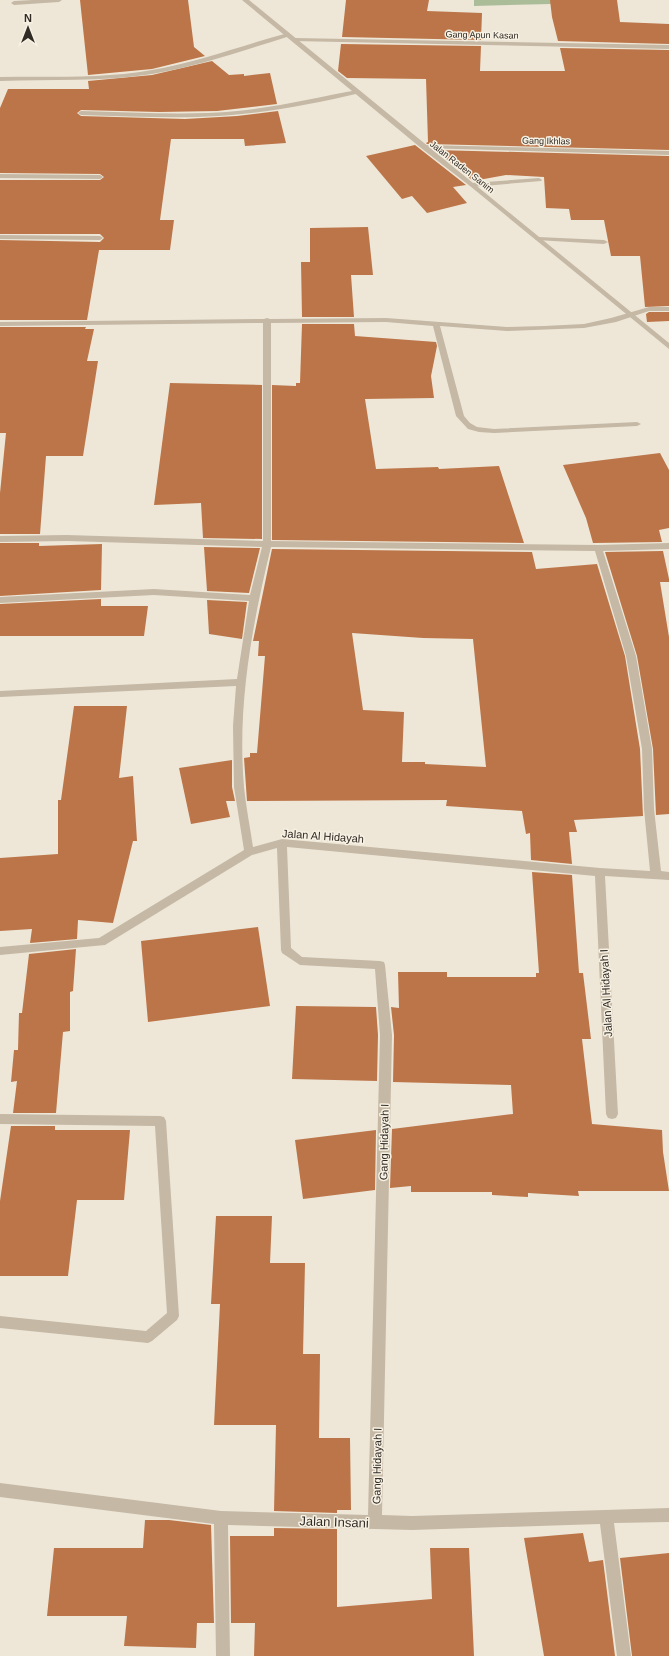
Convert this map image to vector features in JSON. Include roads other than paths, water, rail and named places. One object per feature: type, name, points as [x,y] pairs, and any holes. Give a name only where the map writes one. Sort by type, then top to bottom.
[{"type":"street","points":[[14,4],[59,0]]},
{"type":"street","name":"Jalan Raden Sanim","points":[[245,0],[669,347]]},
{"type":"street","points":[[0,79],[118,76],[153,72],[288,35]]},
{"type":"street","name":"Gang Apun Kasan","points":[[295,40],[669,47]]},
{"type":"street","points":[[81,113],[178,116],[237,113],[276,108],[358,92]]},
{"type":"street","name":"Gang Ikhlas","points":[[423,147],[669,153]]},
{"type":"street","points":[[0,176],[100,177]]},
{"type":"street","points":[[472,185],[539,180]]},
{"type":"street","points":[[0,237],[100,238]]},
{"type":"street","points":[[538,240],[604,242]]},
{"type":"street","points":[[0,324],[267,320],[386,320],[507,329],[584,326],[630,316],[649,309],[669,309]]},
{"type":"street","points":[[249,852],[239,787],[238,726],[241,682],[254,598],[267,544],[267,320]]},
{"type":"street","points":[[436,324],[460,416],[466,424],[476,430],[494,432],[637,424]]},
{"type":"street","points":[[0,539],[67,538],[267,544],[598,548],[669,546]]},
{"type":"street","points":[[598,548],[631,656],[648,749],[649,809],[656,874]]},
{"type":"street","points":[[0,600],[154,592],[254,598]]},
{"type":"street","points":[[0,694],[241,682]]},
{"type":"street","name":"Jalan Al Hidayah","points":[[0,951],[101,942],[249,852],[282,843],[600,872],[656,874],[669,876]]},
{"type":"street","name":"Gang Hidayah I","points":[[282,843],[286,950],[300,961],[380,965],[386,1035],[375,1524]]},
{"type":"street","name":"Jalan Al Hidayah I","points":[[600,872],[612,1114]]},
{"type":"street","points":[[0,1119],[160,1121],[172,1316],[148,1336],[0,1322]]},
{"type":"street","name":"Jalan Insani","points":[[0,1490],[222,1518],[375,1524],[669,1515]]},
{"type":"street","points":[[606,1517],[624,1656]]},
{"type":"street","points":[[222,1518],[223,1656]]}]
